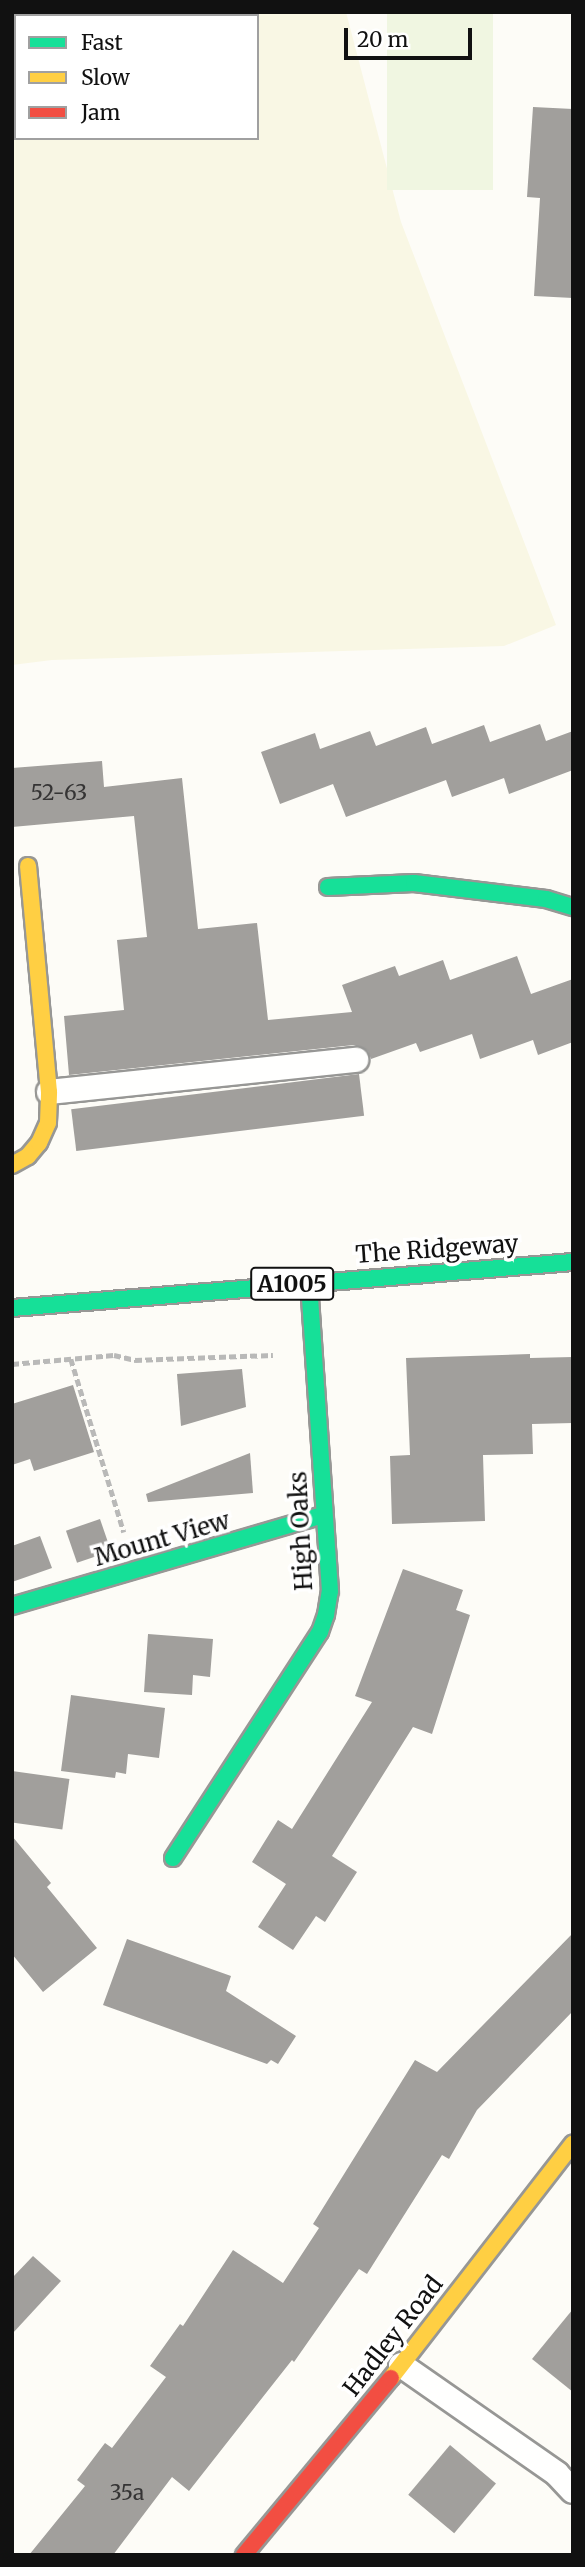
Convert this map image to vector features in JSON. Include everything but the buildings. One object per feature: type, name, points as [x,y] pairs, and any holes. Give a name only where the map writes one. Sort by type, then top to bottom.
[{"type":"street","points":[[12,1165],[28,1156],[39,1143],[48,1123],[49,1092],[28,866]]},
{"type":"street","points":[[328,887],[414,883],[546,900],[573,907]]},
{"type":"street","name":"The Ridgeway","points":[[12,1308],[573,1262]]},
{"type":"street","name":"High Oaks","points":[[173,1858],[320,1632],[326,1615],[330,1591],[309,1282]]},
{"type":"street","name":"Mount View","points":[[12,1606],[324,1515]]},
{"type":"street","name":"Hadley Road","points":[[244,2555],[401,2365],[573,2143]]},
{"type":"lane","points":[[49,1092],[356,1060]]},
{"type":"lane","points":[[401,2365],[557,2474],[573,2491]]},
{"type":"path","points":[[12,1364],[114,1355],[135,1360],[312,1354]]},
{"type":"path","points":[[71,1359],[135,1570]]},
{"type":"shaded area","points":[[12,12],[346,12],[401,222],[556,625],[504,646],[52,660],[12,665]]},
{"type":"green space","points":[[387,12],[493,12],[493,190],[387,190]]},
{"type":"traffic: fast","points":[[328,887],[414,883],[546,899],[573,907]]},
{"type":"traffic: fast","points":[[12,1308],[573,1262]]},
{"type":"traffic: fast","points":[[173,1858],[320,1632],[326,1615],[330,1591],[309,1282]]},
{"type":"traffic: fast","points":[[12,1606],[324,1515]]},
{"type":"traffic: slow","points":[[12,1165],[28,1156],[39,1143],[48,1123],[49,1092],[28,866]]},
{"type":"traffic: slow","points":[[391,2378],[573,2143]]},
{"type":"traffic: jam","points":[[244,2555],[391,2378]]}]
